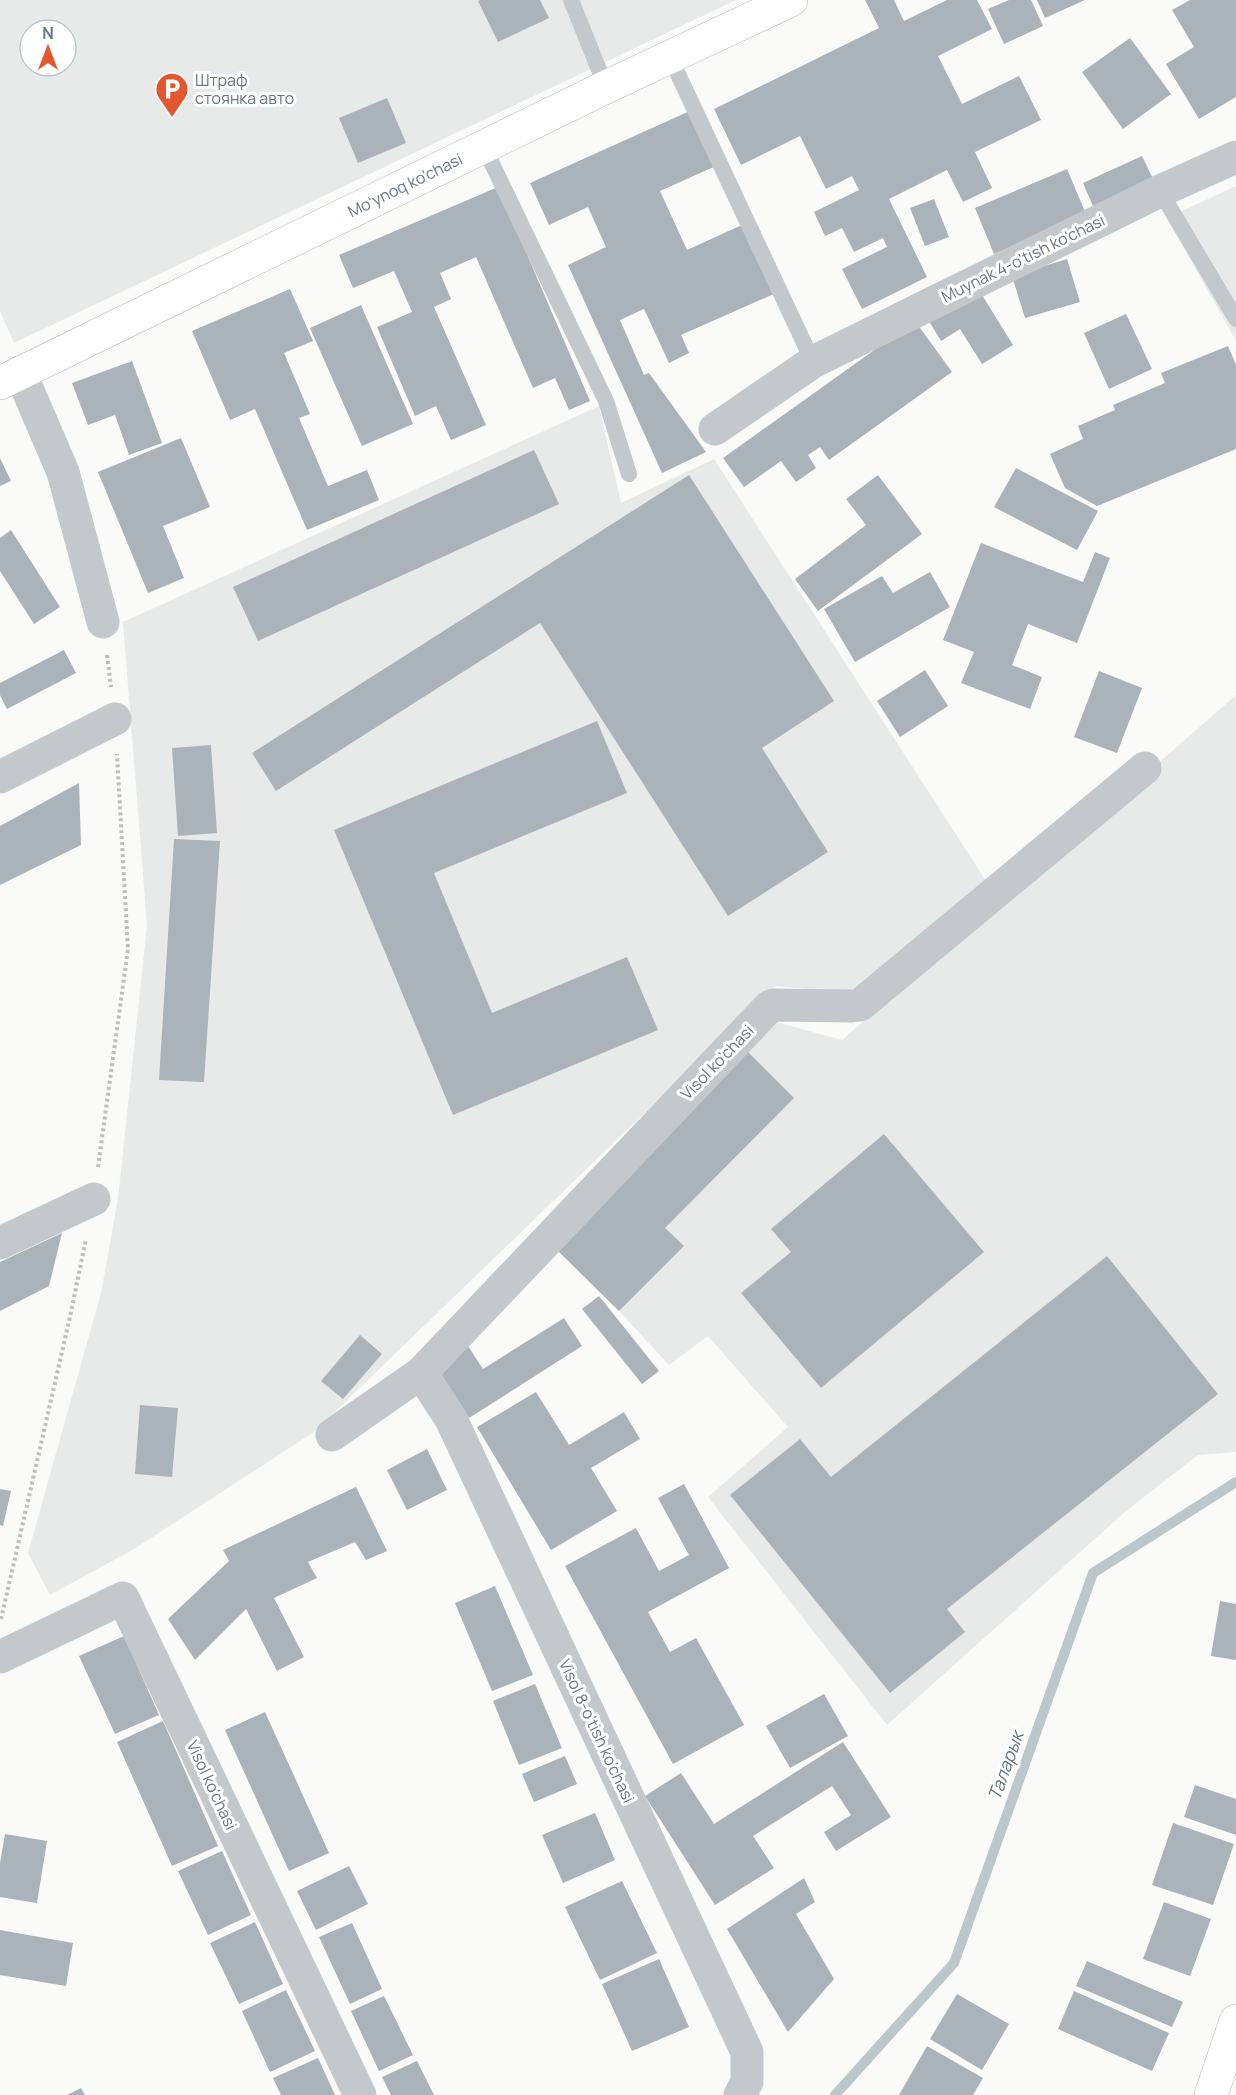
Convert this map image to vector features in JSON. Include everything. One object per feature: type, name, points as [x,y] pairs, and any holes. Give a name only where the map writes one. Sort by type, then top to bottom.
[{"type":"street","name":"Moʻynoq ko'chasi","points":[[10,377],[606,87],[791,0]]},
{"type":"street","name":"Muynak 4-o'tish ko'chasi","points":[[715,429],[813,362],[1160,191],[1236,157]]},
{"type":"street","points":[[10,377],[63,472],[103,622]]},
{"type":"street","points":[[0,777],[115,719]]},
{"type":"street","name":"Visol ko'chasi","points":[[332,1435],[421,1373],[769,1007],[773,1005],[860,1005],[1145,768]]},
{"type":"street","points":[[0,1243],[94,1199]]},
{"type":"street","name":"Visol 8-o'tish ko'chasi","points":[[421,1373],[451,1419],[747,2052],[747,2082],[740,2095]]},
{"type":"street","name":"Visol ko'chasi","points":[[0,1657],[123,1598],[360,2095]]},
{"type":"street","points":[[1211,2095],[1236,2021]]},
{"type":"lane","points":[[571,0],[606,87]]},
{"type":"lane","points":[[670,57],[813,362]]},
{"type":"lane","points":[[484,147],[606,401],[629,474]]},
{"type":"lane","points":[[1160,191],[1236,319]]},
{"type":"path","points":[[0,1623],[70,1317],[94,1199],[128,949],[115,719],[103,622]]},
{"type":"shaded area","points":[[0,0],[736,0],[14,343],[0,311]]},
{"type":"shaded area","points":[[1236,186],[1236,341],[1167,218]]},
{"type":"shaded area","points":[[599,406],[621,503],[714,459],[986,881],[848,993],[776,986],[314,1432],[134,1549],[50,1595],[28,1553],[101,1293],[118,1199],[147,925],[123,622]]},
{"type":"shaded area","points":[[1236,695],[1236,1452],[1198,1455],[1126,1511],[887,1725],[708,1497],[788,1427],[708,1336],[669,1365],[619,1311],[552,1245],[776,1022],[842,1040]]},
{"type":"building","points":[[540,0],[549,18],[498,42],[478,1]]},
{"type":"building","points":[[865,0],[894,0],[904,21],[947,0],[977,0],[992,29],[938,56],[962,104],[1019,76],[1041,120],[975,152],[992,188],[963,202],[947,170],[889,199],[927,277],[862,309],[842,269],[887,247],[883,238],[854,252],[842,228],[825,236],[814,212],[859,190],[852,176],[826,189],[800,136],[741,165],[714,109],[879,28]]},
{"type":"building","points":[[1009,0],[1031,0],[1043,26],[1004,44],[988,9]]},
{"type":"building","points":[[1037,0],[1085,0],[1045,18]]},
{"type":"building","points":[[1190,0],[1236,0],[1236,97],[1199,119],[1166,64],[1194,47],[1172,10]]},
{"type":"building","points":[[1130,38],[1171,94],[1123,129],[1082,72]]},
{"type":"building","points":[[387,98],[406,143],[358,163],[339,118]]},
{"type":"building","points":[[692,110],[718,165],[660,191],[687,250],[744,224],[776,293],[681,335],[689,353],[669,363],[644,309],[620,320],[644,375],[649,373],[706,452],[662,473],[568,265],[606,247],[588,207],[549,225],[530,183]]},
{"type":"building","points":[[1142,156],[1156,185],[1096,213],[1083,183]]},
{"type":"building","points":[[1067,169],[1086,214],[994,254],[975,208]]},
{"type":"building","points":[[498,187],[590,401],[569,410],[555,378],[533,388],[476,257],[440,273],[451,299],[434,307],[486,425],[451,440],[436,406],[415,416],[377,327],[412,312],[394,271],[353,288],[339,255]]},
{"type":"building","points":[[934,199],[949,237],[925,246],[910,208]]},
{"type":"building","points":[[1067,259],[1080,302],[1025,318],[1012,276]]},
{"type":"building","points":[[977,287],[1013,345],[982,364],[960,329],[941,341],[927,318]]},
{"type":"building","points":[[290,289],[313,341],[284,353],[310,414],[299,418],[328,486],[367,470],[379,500],[307,530],[255,409],[230,420],[192,331]]},
{"type":"building","points":[[361,305],[413,424],[362,446],[310,328]]},
{"type":"building","points":[[1126,314],[1152,369],[1109,389],[1084,333]]},
{"type":"building","points":[[915,321],[952,372],[829,460],[820,447],[808,455],[816,468],[796,482],[781,461],[744,487],[723,458]]},
{"type":"building","points":[[1228,346],[1236,365],[1236,449],[1097,506],[1065,488],[1050,454],[1083,439],[1078,426],[1115,410],[1113,405],[1165,383],[1161,373]]},
{"type":"building","points":[[132,361],[162,443],[129,455],[115,415],[88,425],[72,383]]},
{"type":"building","points":[[181,438],[210,507],[163,526],[184,578],[148,593],[98,472]]},
{"type":"building","points":[[534,450],[559,504],[258,641],[233,587]]},
{"type":"building","points":[[0,458],[11,481],[0,486]]},
{"type":"building","points":[[1016,468],[1098,511],[1077,550],[994,507]]},
{"type":"building","points":[[689,475],[834,701],[762,748],[828,852],[728,916],[540,623],[276,791],[252,753]]},
{"type":"building","points":[[878,475],[922,534],[818,611],[795,579],[866,525],[846,499]]},
{"type":"building","points":[[11,530],[60,607],[34,624],[0,571],[0,538]]},
{"type":"building","points":[[981,543],[1083,582],[1095,552],[1110,558],[1077,643],[1028,624],[1012,665],[1042,677],[1030,709],[961,683],[974,652],[943,640]]},
{"type":"building","points":[[930,572],[950,607],[855,662],[824,609],[882,576],[893,593]]},
{"type":"building","points":[[64,650],[76,673],[7,709],[0,695],[0,683]]},
{"type":"building","points":[[925,670],[948,706],[900,737],[877,701]]},
{"type":"building","points":[[1099,671],[1142,688],[1117,753],[1074,737]]},
{"type":"building","points":[[597,721],[627,793],[434,873],[492,1013],[627,957],[658,1030],[453,1115],[334,830]]},
{"type":"building","points":[[211,745],[217,833],[178,836],[172,748]]},
{"type":"building","points":[[79,783],[81,845],[0,885],[0,826]]},
{"type":"building","points":[[174,839],[220,841],[204,1082],[159,1080]]},
{"type":"building","points":[[746,1050],[794,1098],[665,1228],[684,1246],[619,1311],[552,1245]]},
{"type":"building","points":[[884,1134],[984,1252],[821,1388],[741,1293],[791,1252],[771,1229]]},
{"type":"building","points":[[62,1233],[49,1286],[0,1311],[0,1262]]},
{"type":"building","points":[[1107,1256],[1218,1394],[947,1609],[965,1632],[890,1693],[730,1495],[800,1439],[831,1477]]},
{"type":"building","points":[[599,1296],[659,1371],[642,1384],[582,1309]]},
{"type":"building","points":[[564,1318],[582,1346],[469,1418],[436,1366],[468,1346],[483,1369]]},
{"type":"building","points":[[360,1335],[382,1354],[343,1399],[321,1381]]},
{"type":"building","points":[[536,1392],[569,1445],[624,1412],[640,1439],[591,1468],[617,1511],[551,1550],[477,1427]]},
{"type":"building","points":[[140,1405],[178,1408],[172,1477],[135,1474]]},
{"type":"building","points":[[427,1449],[447,1490],[407,1510],[387,1470]]},
{"type":"building","points":[[684,1484],[729,1568],[648,1612],[670,1652],[696,1638],[744,1725],[673,1764],[565,1566],[636,1528],[659,1571],[689,1555],[658,1498]]},
{"type":"building","points":[[356,1487],[387,1551],[366,1560],[355,1542],[308,1562],[317,1578],[274,1598],[304,1657],[277,1671],[246,1609],[195,1660],[168,1619],[229,1561],[223,1550]]},
{"type":"building","points":[[0,1489],[11,1491],[3,1526],[0,1525]]},
{"type":"building","points":[[495,1586],[533,1675],[492,1691],[455,1603]]},
{"type":"building","points":[[1220,1601],[1236,1604],[1236,1660],[1211,1656]]},
{"type":"building","points":[[124,1636],[159,1715],[115,1734],[79,1656]]},
{"type":"building","points":[[535,1684],[562,1748],[519,1765],[493,1701]]},
{"type":"building","points":[[824,1694],[848,1736],[790,1768],[766,1726]]},
{"type":"building","points":[[265,1712],[329,1853],[289,1871],[225,1730]]},
{"type":"building","points":[[163,1721],[218,1846],[172,1866],[117,1742]]},
{"type":"building","points":[[843,1742],[891,1817],[836,1851],[824,1832],[851,1815],[832,1786],[753,1836],[774,1868],[715,1905],[645,1796],[681,1773],[714,1824]]},
{"type":"building","points":[[565,1756],[577,1784],[534,1802],[522,1774]]},
{"type":"building","points":[[1195,1785],[1236,1799],[1236,1835],[1184,1817]]},
{"type":"building","points":[[595,1813],[615,1860],[563,1883],[542,1835]]},
{"type":"building","points":[[1173,1823],[1234,1844],[1213,1905],[1152,1885]]},
{"type":"building","points":[[5,1834],[47,1841],[37,1903],[0,1897],[0,1863]]},
{"type":"building","points":[[222,1851],[251,1915],[208,1935],[178,1871]]},
{"type":"building","points":[[349,1866],[368,1904],[316,1930],[297,1891]]},
{"type":"building","points":[[804,1878],[815,1902],[796,1914],[834,1979],[788,2032],[727,1929]]},
{"type":"building","points":[[622,1881],[657,1953],[600,1980],[565,1907]]},
{"type":"building","points":[[1164,1902],[1211,1919],[1190,1976],[1143,1959]]},
{"type":"building","points":[[255,1922],[283,1984],[239,2004],[210,1943]]},
{"type":"building","points":[[352,1923],[382,1989],[350,2004],[319,1937]]},
{"type":"building","points":[[0,1930],[73,1943],[66,1986],[0,1975]]},
{"type":"building","points":[[659,1959],[689,2027],[632,2051],[602,1984]]},
{"type":"building","points":[[1087,1961],[1183,2002],[1172,2027],[1076,1986]]},
{"type":"building","points":[[286,1990],[315,2051],[270,2072],[242,2011]]},
{"type":"building","points":[[1074,1991],[1169,2033],[1152,2071],[1058,2029]]},
{"type":"building","points":[[957,1994],[1009,2024],[982,2070],[930,2039]]},
{"type":"building","points":[[384,1996],[413,2055],[379,2071],[351,2011]]},
{"type":"building","points":[[927,2046],[983,2078],[973,2095],[899,2095]]},
{"type":"building","points":[[318,2058],[335,2095],[281,2095],[273,2078]]},
{"type":"building","points":[[417,2061],[434,2095],[391,2095],[382,2077]]},
{"type":"building","points":[[81,2088],[85,2095],[67,2095]]},
{"type":"waterway","name":"Таларык","points":[[835,2095],[954,1963],[1093,1573],[1236,1482]]},
{"type":"place","name":"Штраф стоянка авто","points":[[172,118]]}]
